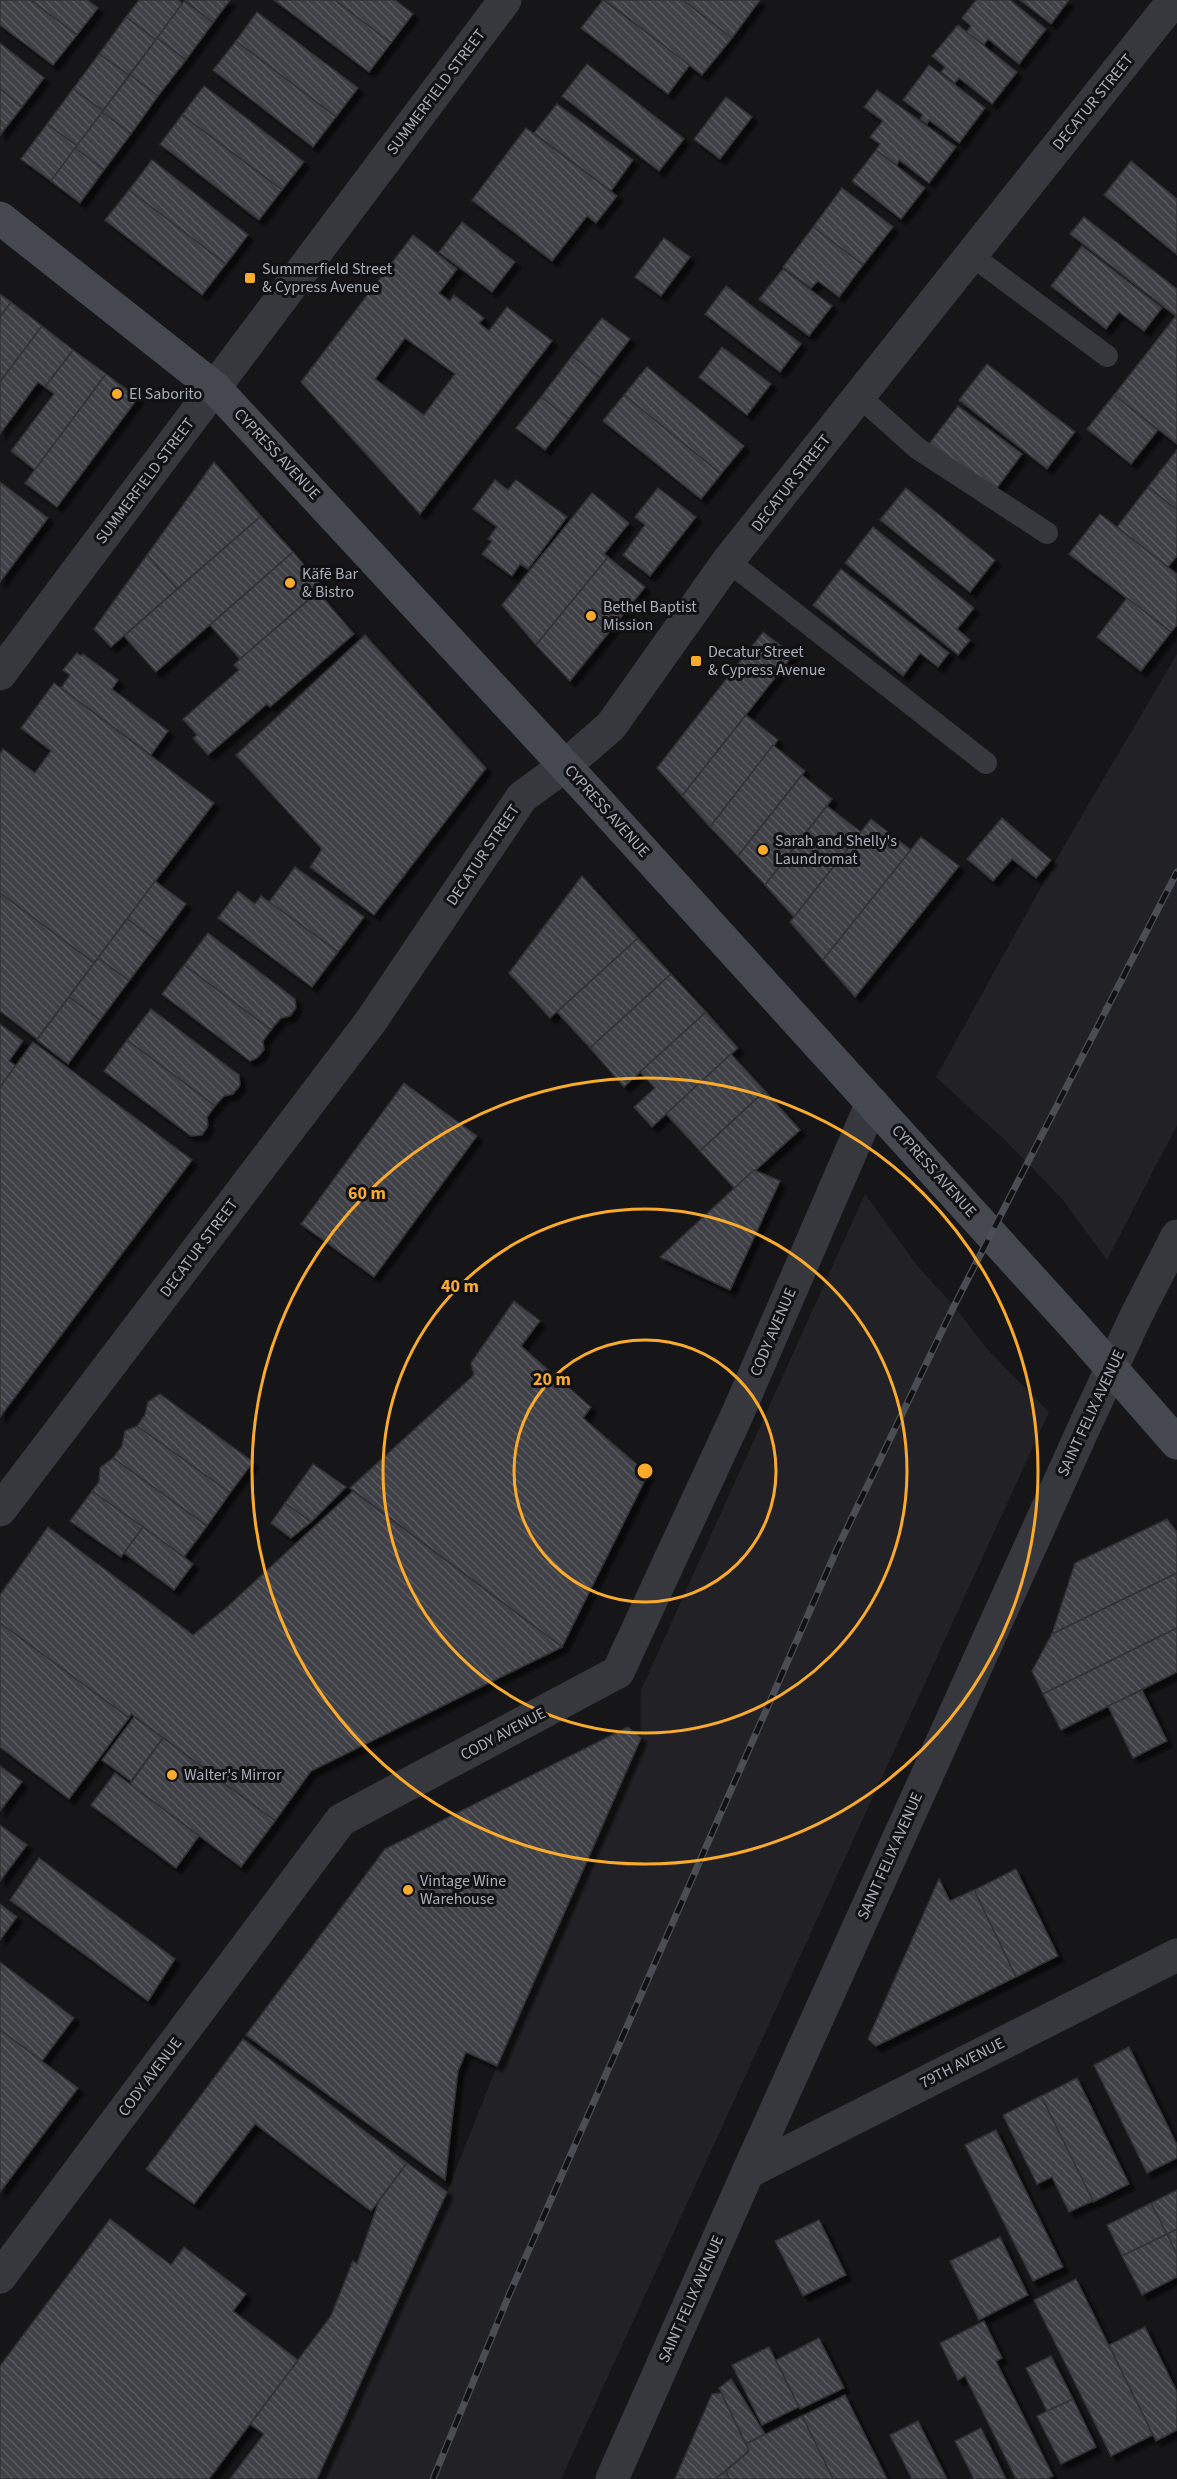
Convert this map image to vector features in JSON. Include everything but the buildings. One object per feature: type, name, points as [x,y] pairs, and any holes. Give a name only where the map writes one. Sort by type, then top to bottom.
[{"type":"main road","name":"CYPRESS AVENUE","points":[[0,218],[215,388],[566,765],[1177,1443]]},
{"type":"street","name":"SUMMERFIELD STREET","points":[[0,674],[505,0]]},
{"type":"street","name":"DECATUR STREET","points":[[0,1510],[372,1021],[522,797],[566,765],[611,726],[728,561],[1174,0]]},
{"type":"street","name":"CODY AVENUE","points":[[0,2277],[341,1820],[618,1672],[737,1416],[872,1103]]},
{"type":"street","name":"SAINT FELIX AVENUE","points":[[612,2479],[1111,1368],[1177,1236]]},
{"type":"street","name":"79TH AVENUE","points":[[748,2172],[1177,1955]]},
{"type":"lane","points":[[971,255],[1107,356]]},
{"type":"lane","points":[[859,396],[917,448],[1047,533]]},
{"type":"lane","points":[[728,561],[986,763]]},
{"type":"shaded area","points":[[1177,654],[1177,1125],[1107,1260],[1063,1200],[1007,1142],[936,1077],[1061,851]]},
{"type":"shaded area","points":[[865,1194],[919,1268],[954,1306],[987,1349],[1049,1412],[561,2479],[317,2479],[447,2192],[497,2066],[641,1738],[641,1690]]},
{"type":"railway","points":[[433,2479],[509,2295],[837,1549],[954,1306],[1177,872]]},
{"type":"place","name":"Summerfield Street & Cypress Avenue","points":[[250,278]]},
{"type":"place","name":"El Saborito","points":[[117,394]]},
{"type":"place","name":"Käfē Bar & Bistro","points":[[290,583]]},
{"type":"place","name":"Bethel Baptist Mission","points":[[591,616]]},
{"type":"place","name":"Decatur Street & Cypress Avenue","points":[[696,661]]},
{"type":"place","name":"Sarah and Shelly's Laundromat","points":[[763,850]]},
{"type":"place","name":"Walter's Mirror","points":[[172,1775]]},
{"type":"place","name":"Vintage Wine Warehouse","points":[[408,1890]]}]
